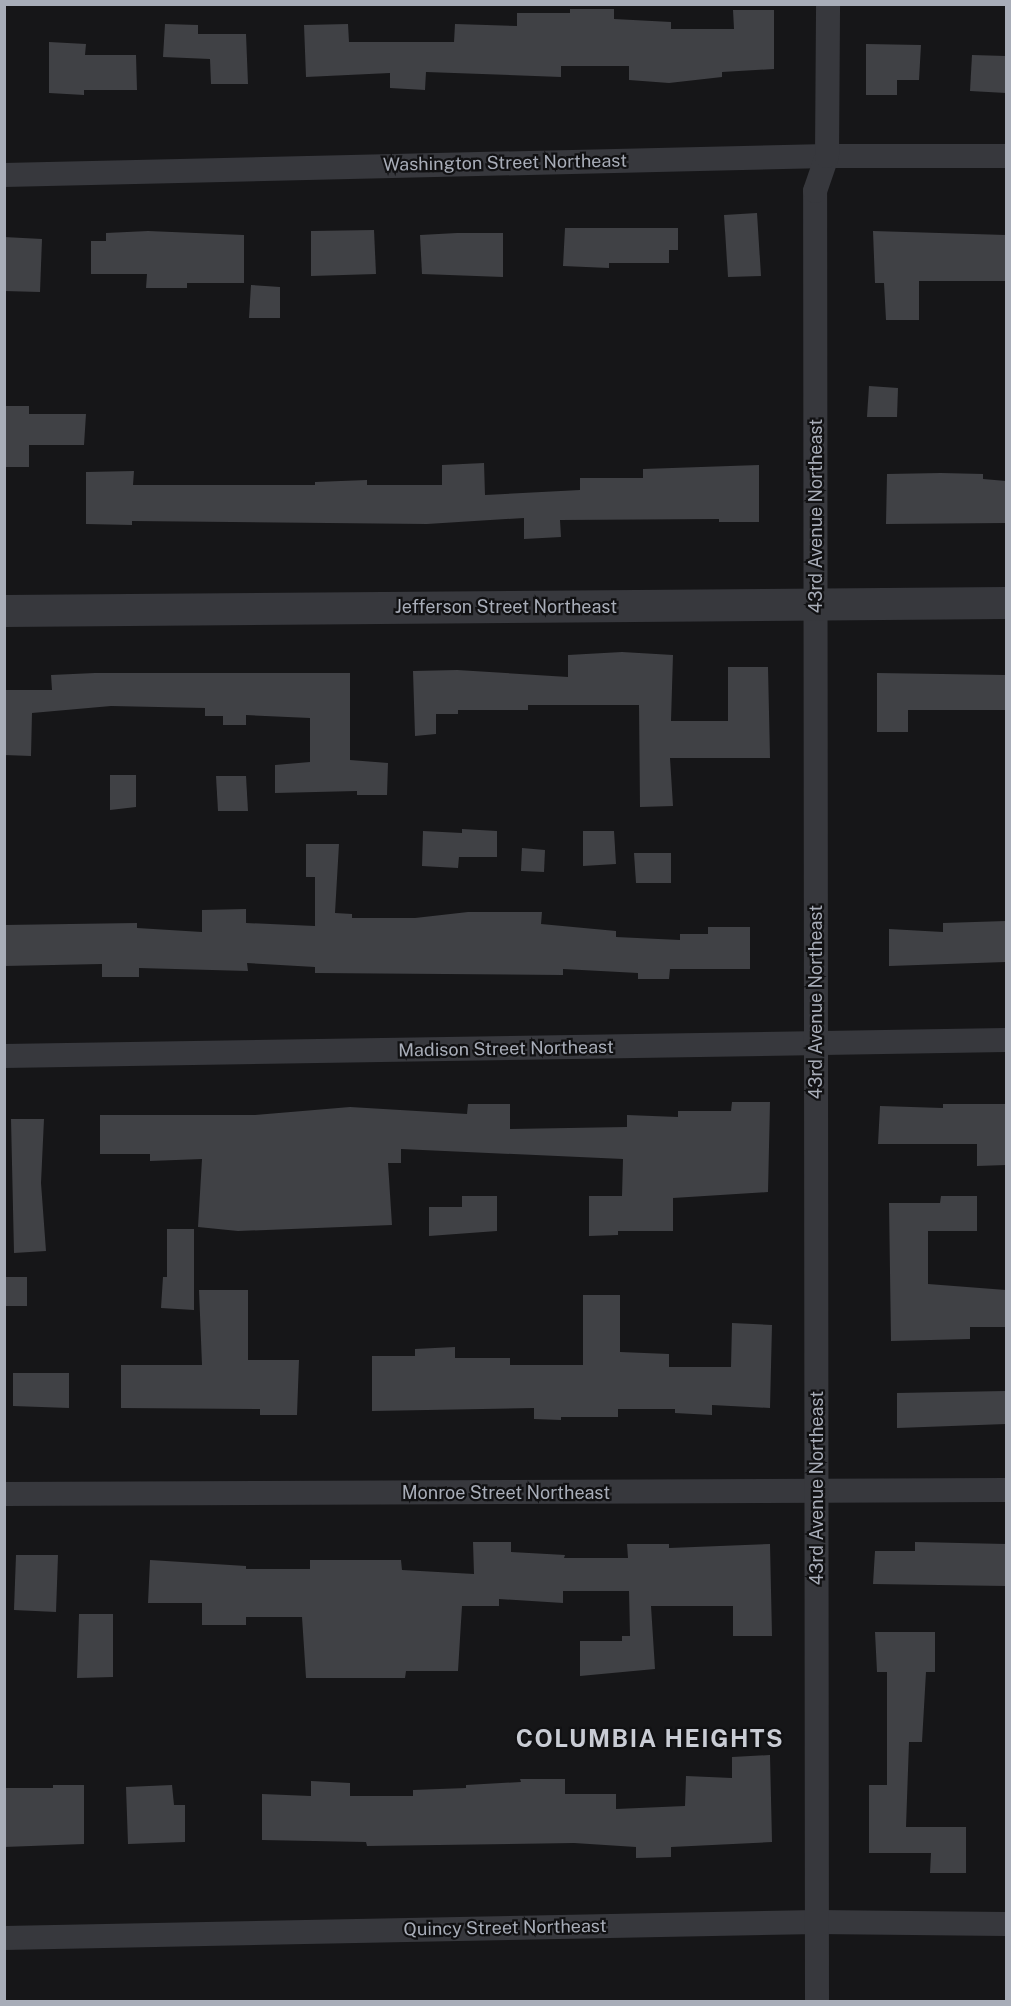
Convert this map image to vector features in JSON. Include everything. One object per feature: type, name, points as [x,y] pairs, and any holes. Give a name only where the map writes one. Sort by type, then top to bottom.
[{"type":"street","name":"43rd Avenue Northeast","points":[[817,2001],[815,191],[827,156],[828,4]]},
{"type":"street","name":"Washington Street Northeast","points":[[4,175],[827,156],[1006,156]]},
{"type":"street","name":"Jefferson Street Northeast","points":[[4,611],[1006,603]]},
{"type":"street","name":"Madison Street Northeast","points":[[4,1056],[1006,1040]]},
{"type":"street","name":"Monroe Street Northeast","points":[[4,1494],[1006,1490]]},
{"type":"street","name":"Quincy Street Northeast","points":[[4,1938],[817,1922],[1006,1924]]},
{"type":"building","points":[[570,9],[614,9],[614,19],[671,22],[671,29],[734,29],[733,10],[774,10],[774,69],[722,72],[722,77],[669,83],[629,80],[629,66],[561,66],[561,77],[426,72],[425,90],[390,88],[390,73],[306,77],[304,25],[348,24],[349,42],[454,42],[455,24],[517,26],[517,13],[570,13]]},
{"type":"building","points":[[165,24],[198,25],[198,34],[246,34],[248,84],[211,84],[210,59],[163,57]]},
{"type":"building","points":[[49,42],[86,44],[85,55],[136,55],[137,90],[84,90],[84,95],[49,93]]},
{"type":"building","points":[[866,44],[921,45],[919,80],[897,80],[897,95],[866,95]]},
{"type":"building","points":[[972,55],[1006,56],[1006,93],[970,91]]},
{"type":"building","points":[[757,213],[761,276],[728,277],[724,215]]},
{"type":"building","points":[[565,228],[678,228],[678,250],[669,250],[669,263],[609,263],[609,268],[563,266]]},
{"type":"building","points":[[374,230],[376,274],[311,276],[311,231]]},
{"type":"building","points":[[148,231],[244,235],[244,283],[187,283],[187,288],[146,288],[147,274],[91,274],[91,241],[106,241],[106,233]]},
{"type":"building","points":[[873,231],[1006,235],[1006,281],[919,281],[919,320],[886,320],[884,283],[875,283]]},
{"type":"building","points":[[503,233],[503,277],[422,274],[420,235]]},
{"type":"building","points":[[4,237],[42,239],[40,292],[4,291]]},
{"type":"building","points":[[251,285],[280,287],[280,318],[249,318]]},
{"type":"building","points":[[869,386],[898,388],[897,417],[867,417]]},
{"type":"building","points":[[4,406],[29,406],[29,414],[86,414],[84,445],[29,445],[29,467],[4,467]]},
{"type":"building","points":[[484,463],[485,495],[580,490],[580,478],[643,478],[643,469],[759,465],[759,522],[719,522],[719,519],[560,520],[561,537],[524,539],[524,518],[427,524],[132,521],[132,525],[86,524],[86,472],[134,471],[133,485],[315,485],[315,482],[367,480],[367,485],[442,485],[442,465]]},
{"type":"building","points":[[887,474],[983,474],[983,479],[1006,481],[1006,523],[886,524]]},
{"type":"building","points":[[622,652],[673,655],[671,721],[728,721],[728,667],[768,667],[770,758],[670,758],[673,806],[640,807],[639,705],[528,705],[528,710],[458,710],[458,714],[436,714],[436,734],[415,736],[413,671],[457,670],[568,677],[568,655]]},
{"type":"building","points":[[350,673],[350,760],[388,763],[387,795],[357,795],[357,791],[275,793],[275,765],[310,762],[310,718],[246,715],[246,725],[223,725],[223,716],[205,716],[205,708],[111,706],[32,713],[31,756],[4,755],[4,690],[52,690],[51,675]]},
{"type":"building","points":[[877,673],[1006,675],[1006,710],[908,710],[908,732],[877,732]]},
{"type":"building","points":[[110,775],[136,775],[136,807],[110,810]]},
{"type":"building","points":[[216,776],[246,776],[248,811],[218,811]]},
{"type":"building","points":[[462,829],[497,831],[497,857],[459,857],[458,868],[422,866],[423,831],[462,833]]},
{"type":"building","points":[[583,831],[614,831],[616,864],[583,866]]},
{"type":"building","points":[[306,844],[339,844],[335,913],[352,914],[352,918],[415,918],[468,912],[542,912],[541,924],[616,931],[616,937],[680,940],[680,934],[708,934],[708,927],[750,927],[750,969],[670,969],[669,979],[638,979],[638,973],[563,969],[563,975],[315,973],[315,967],[247,963],[248,971],[139,968],[139,977],[102,977],[102,964],[4,966],[4,925],[137,923],[137,928],[202,932],[202,910],[246,909],[246,923],[315,926],[315,877],[306,877]]},
{"type":"building","points":[[522,848],[545,850],[544,872],[521,871]]},
{"type":"building","points":[[634,853],[671,853],[671,883],[636,883]]},
{"type":"building","points":[[1006,921],[1006,962],[889,966],[889,929],[943,932],[943,923]]},
{"type":"building","points":[[732,1102],[770,1102],[768,1192],[673,1198],[673,1231],[618,1231],[618,1235],[589,1236],[589,1196],[622,1196],[623,1159],[401,1149],[401,1163],[388,1163],[392,1225],[238,1231],[198,1227],[202,1159],[150,1161],[150,1154],[100,1154],[100,1115],[255,1115],[350,1107],[467,1114],[468,1104],[510,1104],[510,1129],[627,1127],[627,1115],[678,1117],[678,1111],[731,1111]]},
{"type":"building","points":[[943,1104],[1006,1104],[1006,1165],[977,1166],[977,1144],[878,1144],[880,1106],[943,1108]]},
{"type":"building","points":[[11,1119],[44,1119],[41,1183],[46,1251],[14,1253]]},
{"type":"building","points":[[462,1196],[497,1196],[497,1231],[429,1236],[429,1207],[462,1207]]},
{"type":"building","points":[[941,1196],[977,1196],[977,1231],[928,1231],[928,1284],[1006,1290],[1006,1327],[970,1327],[970,1339],[891,1341],[889,1203],[940,1203]]},
{"type":"building","points":[[167,1229],[194,1229],[194,1310],[161,1308],[163,1277],[167,1277]]},
{"type":"building","points":[[4,1277],[27,1277],[27,1306],[4,1306]]},
{"type":"building","points":[[199,1290],[248,1290],[248,1360],[299,1360],[297,1415],[260,1415],[260,1409],[121,1408],[121,1365],[202,1365]]},
{"type":"building","points":[[583,1295],[620,1295],[620,1352],[669,1354],[669,1367],[731,1367],[732,1323],[772,1325],[770,1408],[712,1405],[712,1415],[675,1413],[675,1409],[618,1409],[618,1417],[561,1417],[561,1420],[534,1419],[534,1408],[372,1411],[372,1356],[415,1356],[415,1349],[455,1347],[455,1358],[510,1358],[510,1365],[583,1365]]},
{"type":"building","points":[[13,1373],[69,1373],[69,1408],[13,1406]]},
{"type":"building","points":[[1006,1391],[1006,1424],[897,1428],[897,1393]]},
{"type":"building","points":[[473,1542],[511,1542],[511,1552],[565,1555],[564,1558],[628,1558],[627,1544],[669,1544],[669,1548],[770,1544],[772,1636],[733,1636],[733,1606],[651,1606],[655,1669],[580,1676],[580,1641],[622,1641],[622,1636],[630,1636],[629,1591],[563,1591],[563,1603],[499,1599],[499,1606],[462,1606],[458,1671],[406,1671],[405,1678],[306,1678],[302,1617],[246,1617],[246,1625],[202,1625],[202,1603],[148,1603],[150,1560],[246,1566],[246,1569],[310,1569],[310,1560],[401,1560],[402,1570],[474,1574]]},
{"type":"building","points":[[915,1542],[1006,1544],[1006,1586],[873,1584],[875,1551],[915,1551]]},
{"type":"building","points":[[16,1555],[58,1555],[56,1612],[14,1610]]},
{"type":"building","points":[[79,1614],[113,1614],[113,1677],[77,1678]]},
{"type":"building","points":[[875,1632],[935,1632],[935,1672],[926,1672],[922,1742],[909,1742],[906,1827],[966,1827],[966,1873],[930,1873],[931,1853],[869,1853],[869,1785],[887,1785],[887,1672],[877,1672]]},
{"type":"building","points":[[770,1755],[772,1842],[671,1847],[671,1857],[636,1858],[636,1847],[574,1843],[367,1846],[366,1842],[262,1840],[262,1794],[311,1796],[311,1781],[350,1783],[350,1796],[413,1796],[413,1790],[466,1788],[466,1785],[521,1782],[520,1779],[565,1779],[565,1794],[616,1794],[616,1809],[685,1806],[686,1776],[732,1778],[732,1757]]},
{"type":"building","points":[[53,1785],[84,1785],[84,1844],[4,1847],[4,1788],[53,1788]]},
{"type":"building","points":[[172,1785],[174,1805],[185,1805],[185,1842],[128,1844],[126,1787]]},
{"type":"district","name":"COLUMBIA HEIGHTS","points":[[650,1739]]}]
